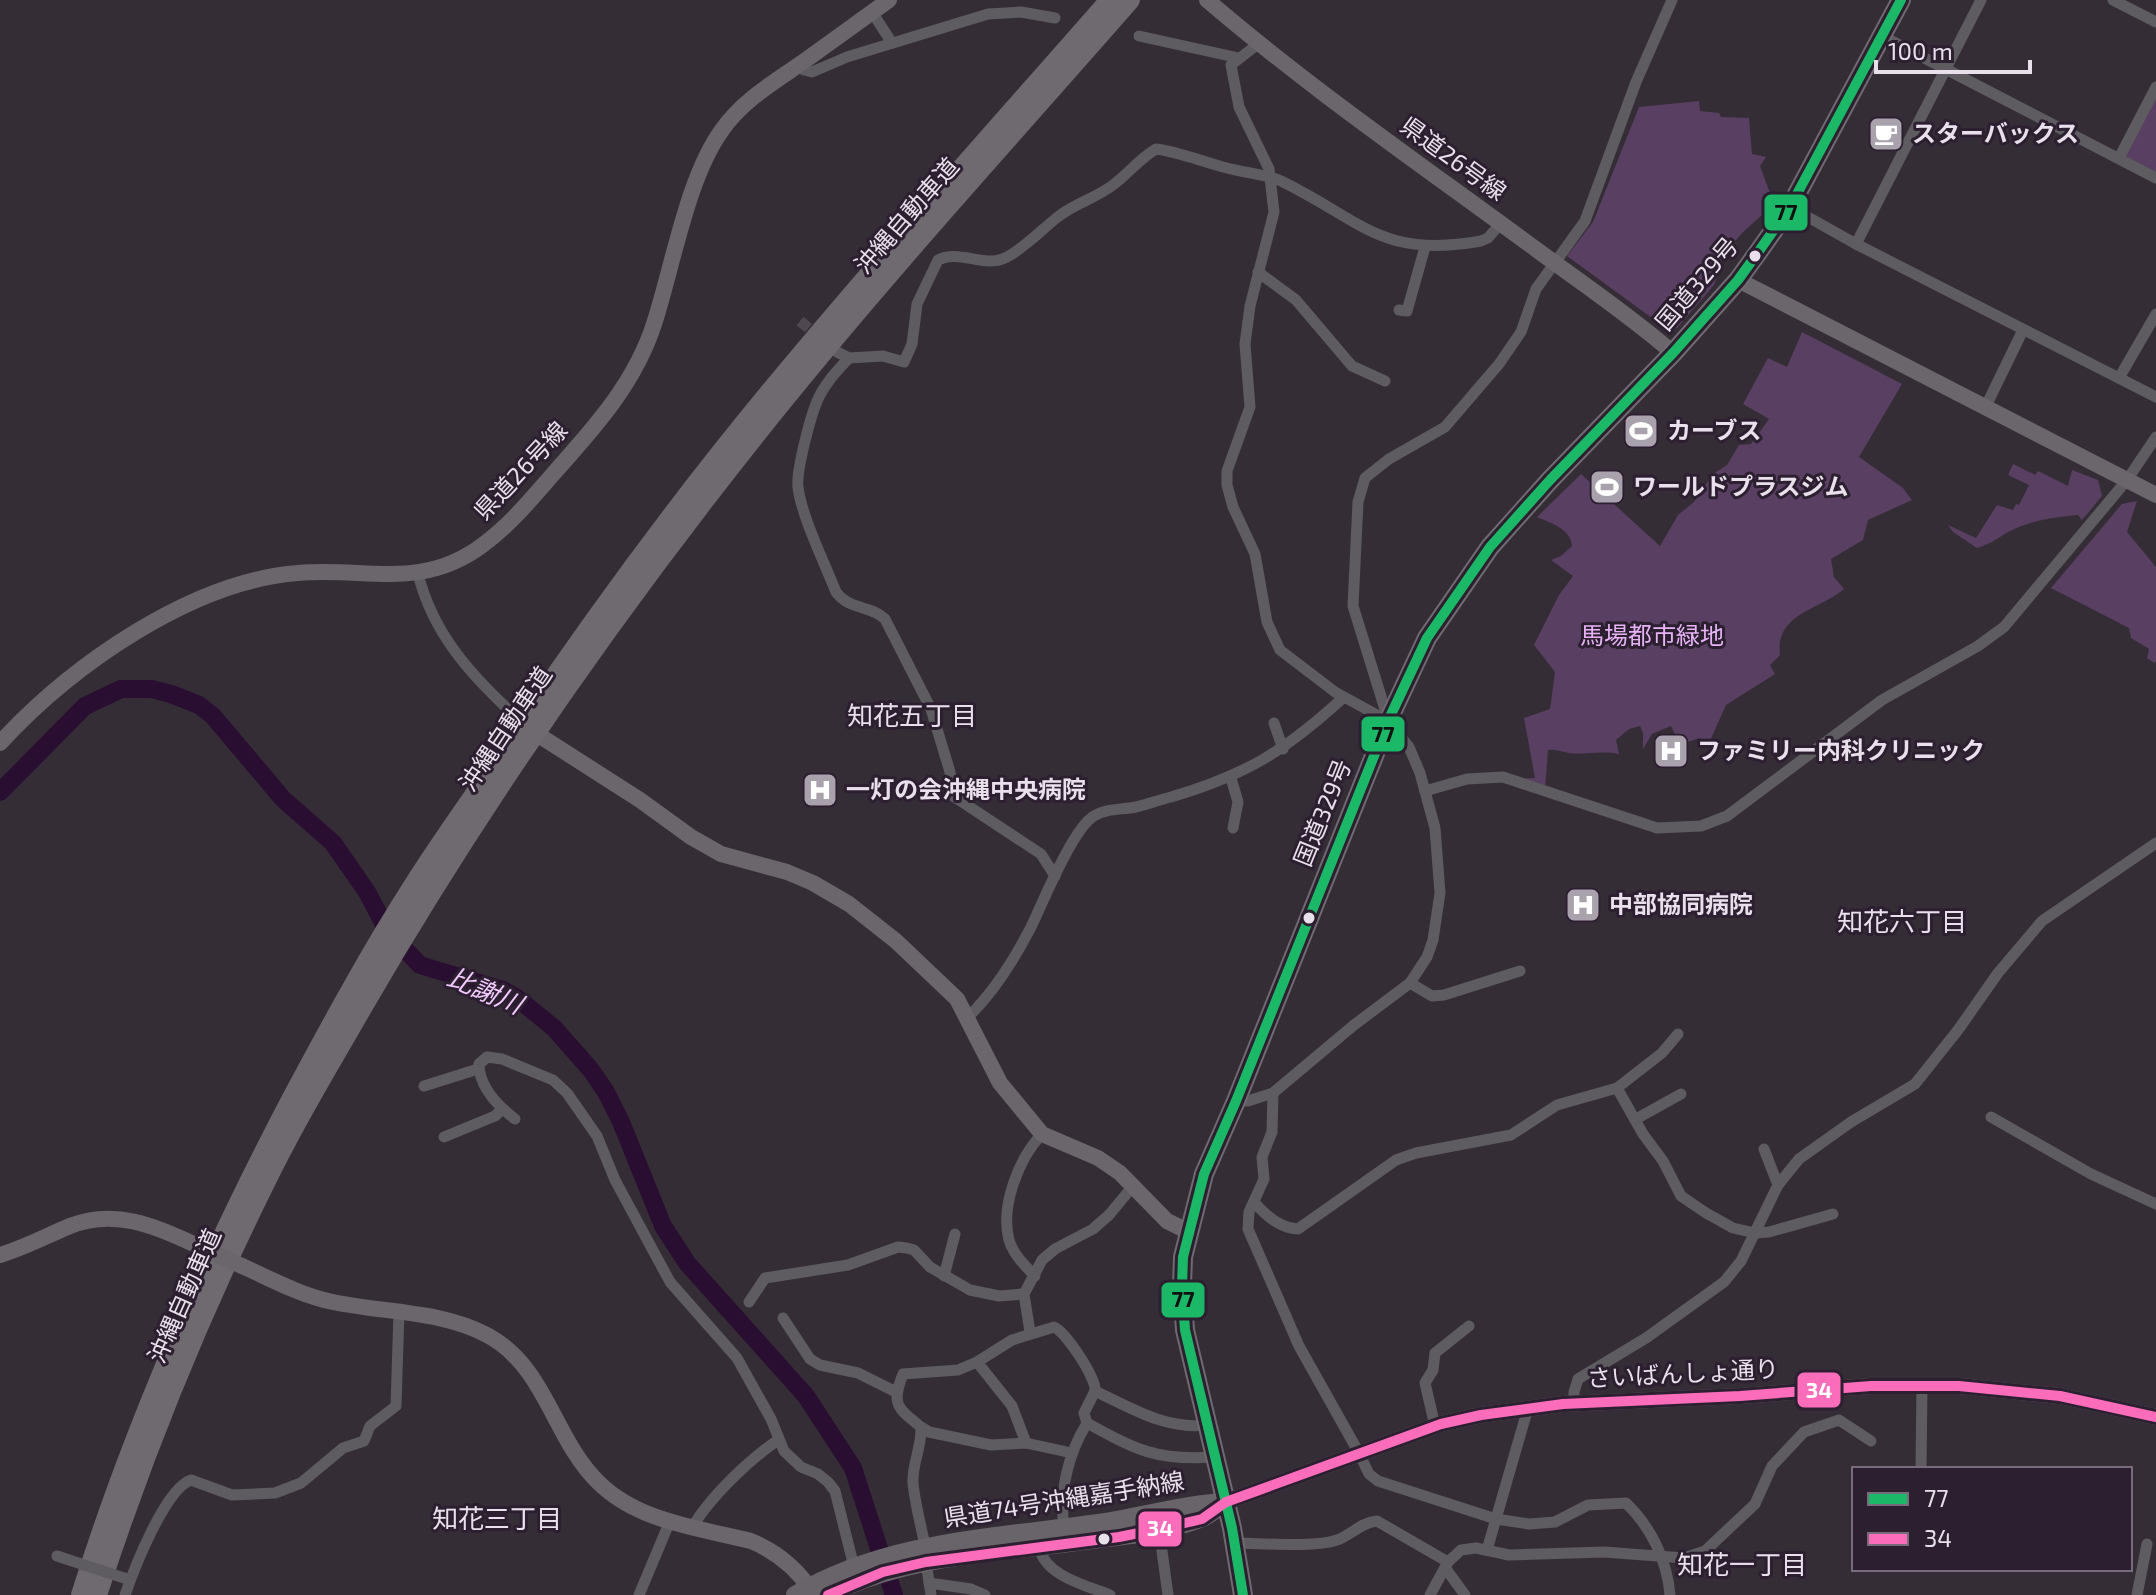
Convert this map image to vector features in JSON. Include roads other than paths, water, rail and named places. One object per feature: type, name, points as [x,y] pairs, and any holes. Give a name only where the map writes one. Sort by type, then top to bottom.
[{"type":"highway","name":"沖縄自動車道","points":[[81,1595],[127,1455],[183,1321],[252,1175],[423,886],[572,650],[673,514],[768,394],[1110,0]]},
{"type":"highway","name":"沖縄自動車道","points":[[423,886],[685,524],[800,381],[1130,0]]},
{"type":"highway","name":"国道329号","points":[[1243,1595],[1183,1307],[1183,1257],[1187,1231],[1204,1174],[1388,721],[1427,638],[1490,547],[1738,280],[1790,207],[1901,0]]},
{"type":"highway","name":"沖縄自動車道","points":[[97,1595],[143,1460],[196,1329],[265,1182],[363,988]]},
{"type":"main road","name":"県道26号線","points":[[0,743],[45,699],[99,656],[148,625],[200,600],[261,578],[300,572],[418,574],[464,557],[498,533],[597,426],[629,381],[646,345],[695,183],[713,142],[737,112],[889,0]]},
{"type":"main road","name":"県道26号線","points":[[1207,0],[1258,44],[1673,353]]},
{"type":"main road","points":[[1738,280],[2156,495]]},
{"type":"main road","points":[[540,736],[691,837],[721,854],[787,872],[840,899],[896,941],[957,999],[1000,1083],[1042,1134],[1098,1158],[1120,1173],[1167,1221],[1187,1231]]},
{"type":"main road","points":[[0,1255],[73,1225],[113,1218],[154,1226],[328,1301],[431,1316],[461,1324],[487,1335],[525,1365],[539,1385],[569,1445],[600,1485],[647,1514],[764,1547],[793,1568],[806,1592]]},
{"type":"main road","name":"さいばんしょ通り","points":[[1226,1502],[1435,1426],[1464,1418],[1574,1403],[1922,1386],[2060,1396],[2156,1417]]},
{"type":"main road","name":"県道74号沖縄嘉手納線","points":[[925,1554],[1039,1547],[1159,1529],[1202,1519],[1226,1502]]},
{"type":"main road","name":"県道74号沖縄嘉手納線","points":[[806,1592],[925,1554],[1162,1513],[1198,1503],[1226,1502]]},
{"type":"main road","name":"県道74号沖縄嘉手納線","points":[[828,1595],[863,1575]]},
{"type":"street","points":[[1236,1101],[1248,1101],[1273,1093],[1410,983],[1430,949],[1440,893],[1435,828],[1409,747],[1388,721],[1353,606],[1358,502],[1365,478],[1389,459],[1445,427],[1499,364],[1521,332],[1536,289],[1585,221],[1636,82],[1672,0]]},
{"type":"street","points":[[1856,244],[1981,0]]},
{"type":"street","points":[[2113,0],[2156,22]]},
{"type":"street","points":[[872,12],[892,43]]},
{"type":"street","points":[[799,65],[812,72],[825,65],[988,14],[1021,12],[1055,18]]},
{"type":"street","points":[[1139,36],[1239,58]]},
{"type":"street","points":[[1882,36],[2156,178]]},
{"type":"street","points":[[1258,44],[1231,65],[1239,107],[1269,169],[1274,212],[1258,272],[1245,344],[1250,407],[1227,471],[1227,485],[1233,507],[1255,554],[1272,638],[1280,650],[1307,673],[1388,721]]},
{"type":"street","points":[[2119,158],[2156,87]]},
{"type":"street","points":[[1055,876],[1047,861],[1032,847],[953,796],[950,772],[931,709],[885,619],[877,612],[843,602],[836,592],[804,510],[797,475],[818,399],[843,355],[883,356],[904,362],[912,344],[917,304],[938,260],[953,256],[984,261],[1004,258],[1066,211],[1095,198],[1115,184],[1156,149],[1269,177],[1380,237],[1425,247],[1481,241],[1488,238],[1501,223]]},
{"type":"street","points":[[1790,207],[1856,244],[2156,397]]},
{"type":"street","points":[[1399,310],[1407,311],[1425,247]]},
{"type":"street","points":[[1258,272],[1296,300],[1352,366],[1385,381]]},
{"type":"street","points":[[2119,378],[2156,314]]},
{"type":"street","points":[[1985,408],[2023,330]]},
{"type":"street","points":[[1425,791],[1467,779],[1503,777],[1657,828],[1687,828],[1714,822],[1740,807],[1891,695],[1978,646],[2004,627],[2127,480],[2156,437]]},
{"type":"street","points":[[418,574],[429,603],[462,664],[512,713]]},
{"type":"street","points":[[968,1017],[1000,981],[1080,831],[1092,816],[1135,807],[1231,778],[1283,749],[1344,697]]},
{"type":"street","points":[[1274,723],[1283,749]]},
{"type":"street","points":[[1231,778],[1238,802],[1233,828]]},
{"type":"street","points":[[1574,1403],[1578,1379],[1646,1338],[1724,1282],[1741,1261],[1778,1185],[1799,1159],[1819,1143],[1915,1084],[1998,973],[2042,921],[2156,843]]},
{"type":"street","points":[[1410,983],[1432,996],[1444,995],[1520,971]]},
{"type":"street","points":[[1255,1203],[1273,1220],[1298,1229],[1396,1160],[1416,1153],[1511,1135],[1557,1105],[1617,1088],[1662,1053],[1678,1034]]},
{"type":"street","points":[[424,1086],[478,1069],[487,1057],[502,1059],[553,1080],[567,1093],[597,1136],[615,1180],[670,1282],[684,1301],[733,1351],[790,1459],[818,1474],[835,1491],[863,1575]]},
{"type":"street","points":[[478,1069],[489,1093],[515,1119]]},
{"type":"street","points":[[1617,1088],[1681,1196],[1733,1228],[1755,1233],[1769,1232],[1833,1214]]},
{"type":"street","points":[[1273,1093],[1272,1132],[1262,1157],[1264,1179],[1247,1220],[1254,1244],[1299,1346],[1369,1474],[1378,1481],[1496,1519],[1529,1524],[1555,1522],[1588,1505],[1626,1503],[1662,1555],[1670,1595]]},
{"type":"street","points":[[1636,1119],[1681,1094]]},
{"type":"street","points":[[444,1137],[495,1116],[502,1109]]},
{"type":"street","points":[[1991,1117],[2091,1174],[2156,1204]]},
{"type":"street","points":[[1035,1276],[1009,1241],[1007,1208],[1019,1172],[1033,1144],[1042,1134]]},
{"type":"street","points":[[1764,1149],[1778,1185]]},
{"type":"street","points":[[1030,1332],[1024,1294],[1042,1260],[1055,1249],[1093,1229],[1133,1186]]},
{"type":"street","points":[[944,1276],[955,1234]]},
{"type":"street","points":[[749,1302],[765,1278],[848,1265],[898,1247],[914,1250],[930,1267],[970,1290],[1024,1294]]},
{"type":"street","points":[[125,1595],[165,1506],[185,1482],[191,1480],[232,1495],[275,1493],[301,1483],[343,1448],[364,1441],[370,1426],[396,1406],[399,1312]]},
{"type":"street","points":[[783,1318],[810,1359],[820,1365],[858,1373],[896,1392]]},
{"type":"street","points":[[1063,1332],[1076,1324]]},
{"type":"street","points":[[1435,1426],[1425,1383],[1433,1370],[1435,1353],[1469,1326]]},
{"type":"street","points":[[1064,1528],[1061,1508],[1072,1453],[1087,1423],[1084,1413],[1096,1384],[1063,1332],[1054,1327],[1030,1332],[998,1347],[977,1362],[943,1373],[903,1374],[896,1392],[896,1404],[902,1413],[929,1432],[991,1445],[1026,1443],[1072,1453]]},
{"type":"street","points":[[977,1362],[1012,1406],[1026,1443]]},
{"type":"street","points":[[1921,1467],[1922,1386]]},
{"type":"street","points":[[1095,1391],[1169,1425],[1206,1425]]},
{"type":"street","points":[[1487,1550],[1528,1408]]},
{"type":"street","points":[[1430,1595],[1447,1566],[1461,1550],[1487,1550],[1509,1555],[1604,1552],[1684,1558],[1705,1551],[1755,1504],[1772,1466],[1804,1432],[1839,1420],[1871,1441]]},
{"type":"street","points":[[1087,1423],[1149,1454],[1185,1459],[1214,1457]]},
{"type":"street","points":[[921,1427],[913,1483],[930,1589],[971,1589],[985,1595]]},
{"type":"street","points":[[693,1526],[699,1515],[745,1468],[778,1440]]},
{"type":"street","points":[[639,1595],[670,1521]]},
{"type":"street","points":[[1234,1543],[1336,1540],[1370,1521],[1377,1521],[1447,1566],[1465,1595]]},
{"type":"street","points":[[1159,1529],[1168,1595]]},
{"type":"street","points":[[2137,1595],[2147,1544]]},
{"type":"street","points":[[1039,1547],[1041,1558],[1050,1567],[1067,1578],[1110,1595]]},
{"type":"street","points":[[57,1556],[130,1580]]},
{"type":"waterway","name":"比謝川","points":[[0,792],[85,706],[121,689],[152,689],[171,694],[199,705],[213,716],[283,799],[333,843],[367,892],[388,932],[420,965],[503,990],[517,998],[554,1028],[591,1070],[621,1122],[663,1226],[687,1263],[806,1396],[853,1468],[894,1595]]},
{"type":"tunnel","points":[[800,321],[821,338]]},
{"type":"place","name":"スターバックス","points":[[1886,134]]},
{"type":"place","name":"カーブス","points":[[1641,431]]},
{"type":"place","name":"ワールドプラスジム","points":[[1607,487]]},
{"type":"place","name":"ファミリー内科クリニック","points":[[1671,751]]},
{"type":"place","name":"一灯の会沖縄中央病院","points":[[820,790]]},
{"type":"place","name":"中部協同病院","points":[[1583,905]]},
{"type":"district","name":"知花五丁目","points":[[912,716]]},
{"type":"district","name":"知花六丁目","points":[[1902,922]]},
{"type":"district","name":"知花三丁目","points":[[497,1519]]},
{"type":"district","name":"知花一丁目","points":[[1742,1565]]},
{"type":"park label","name":"馬場都市緑地","points":[[1652,636]]}]
